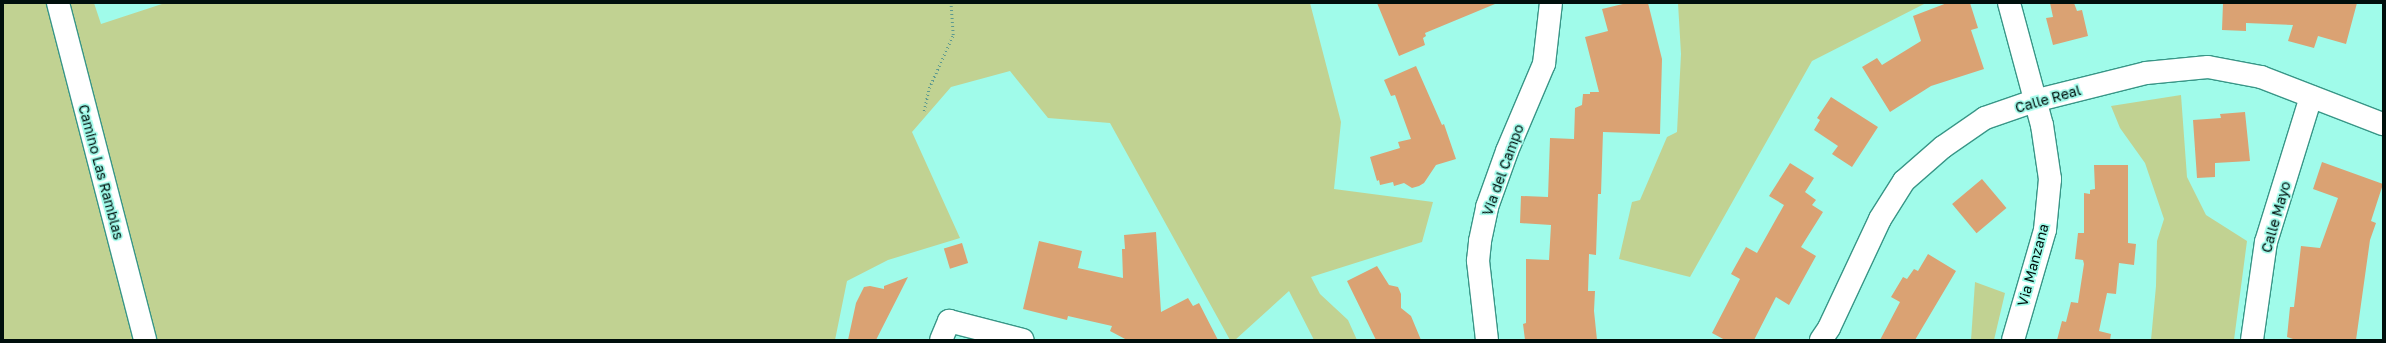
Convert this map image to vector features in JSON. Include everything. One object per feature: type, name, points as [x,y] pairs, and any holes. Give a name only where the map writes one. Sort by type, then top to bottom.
[{"type":"street","name":"Camino Las Ramblas","points":[[58,3],[145,340]]},
{"type":"street","name":"Via del Campo","points":[[1487,340],[1478,262],[1480,241],[1487,207],[1507,151],[1544,64],[1551,3]]},
{"type":"street","name":"Via Manzana","points":[[2009,3],[2042,125],[2050,179],[2045,230],[2013,340]]},
{"type":"street","name":"Calle Real","points":[[1821,340],[1829,328],[1880,219],[1904,181],[1943,147],[1985,118],[2034,100],[2146,73],[2208,67],[2261,77],[2383,124]]},
{"type":"street","name":"Calle Mayo","points":[[2252,340],[2266,242],[2311,97]]},
{"type":"street","points":[[945,331],[1023,340]]},
{"type":"path","points":[[924,111],[929,88],[953,35],[951,3]]},
{"type":"green space","points":[[3,3],[94,3],[101,24],[165,3],[1310,3],[1341,122],[1334,189],[1433,202],[1422,242],[1311,277],[1320,294],[1348,320],[1357,340],[1314,340],[1289,291],[1235,340],[1230,340],[1110,123],[1048,118],[1010,71],[951,87],[912,132],[960,238],[888,260],[847,281],[835,340],[3,340]]},
{"type":"green space","points":[[1678,3],[1926,3],[1812,61],[1690,277],[1619,259],[1632,202],[1640,200],[1667,137],[1677,132],[1681,54]]},
{"type":"green space","points":[[2181,95],[2187,177],[2206,215],[2247,241],[2234,340],[2151,340],[2156,286],[2157,241],[2164,219],[2145,163],[2120,128],[2111,106]]},
{"type":"green space","points":[[1975,282],[2005,293],[1994,340],[1971,340]]},
{"type":"building","points":[[1377,3],[1495,4],[1425,33],[1426,36],[1423,38],[1425,45],[1399,56]]},
{"type":"building","points":[[1627,3],[1648,3],[1662,59],[1660,134],[1603,132],[1601,194],[1598,194],[1596,255],[1589,254],[1588,291],[1595,291],[1594,311],[1597,340],[1525,340],[1523,324],[1526,323],[1526,259],[1549,260],[1551,225],[1520,223],[1521,196],[1548,197],[1550,138],[1574,139],[1575,108],[1582,105],[1583,94],[1599,92],[1585,37],[1608,31],[1602,9]]},
{"type":"building","points":[[1947,3],[1970,3],[1978,28],[1971,30],[1984,69],[1931,86],[1890,112],[1862,67],[1877,58],[1882,65],[1921,41],[1913,16]]},
{"type":"building","points":[[2050,3],[2074,3],[2077,11],[2082,10],[2088,36],[2053,45],[2046,18],[2053,17]]},
{"type":"building","points":[[2223,3],[2357,3],[2346,44],[2318,36],[2314,48],[2288,41],[2293,25],[2246,23],[2246,31],[2222,30]]},
{"type":"building","points":[[1416,66],[1442,125],[1444,124],[1456,159],[1436,165],[1424,183],[1419,186],[1412,188],[1404,183],[1394,186],[1393,182],[1380,185],[1379,180],[1377,181],[1370,157],[1400,148],[1398,142],[1411,139],[1395,95],[1391,96],[1384,80]]},
{"type":"building","points":[[1831,97],[1878,127],[1852,167],[1832,154],[1838,146],[1814,130],[1820,120],[1817,118]]},
{"type":"building","points":[[2245,112],[2250,161],[2215,163],[2215,177],[2197,178],[2193,120],[2221,118],[2220,114]]},
{"type":"building","points":[[2322,162],[2383,184],[2371,221],[2376,223],[2370,240],[2356,340],[2296,340],[2287,337],[2290,307],[2294,307],[2301,246],[2320,248],[2338,198],[2313,189]]},
{"type":"building","points":[[1790,163],[1814,178],[1805,192],[1816,200],[1812,205],[1823,212],[1801,247],[1816,256],[1789,305],[1776,297],[1754,340],[1725,340],[1712,333],[1740,279],[1731,274],[1746,247],[1757,253],[1784,205],[1769,196]]},
{"type":"building","points":[[2094,165],[2128,165],[2128,243],[2136,244],[2134,265],[2119,263],[2116,294],[2107,293],[2099,331],[2111,334],[2110,340],[2057,340],[2062,321],[2066,322],[2071,302],[2078,303],[2084,264],[2083,260],[2075,259],[2078,233],[2084,233],[2084,193],[2090,194],[2090,190],[2095,189]]},
{"type":"building","points":[[1982,179],[2006,208],[1977,233],[1952,204]]},
{"type":"building","points":[[1156,232],[1161,312],[1188,298],[1193,306],[1199,303],[1218,340],[1127,340],[1110,331],[1112,326],[1068,316],[1067,320],[1023,309],[1039,241],[1082,251],[1078,268],[1123,278],[1122,249],[1125,249],[1124,235]]},
{"type":"building","points":[[962,243],[968,263],[950,269],[944,249]]},
{"type":"building","points":[[1928,254],[1956,271],[1915,340],[1880,340],[1900,302],[1891,297],[1903,277],[1907,279],[1914,269],[1918,271]]},
{"type":"building","points":[[1377,266],[1389,285],[1398,287],[1401,294],[1401,308],[1411,316],[1421,340],[1376,340],[1347,281]]},
{"type":"building","points":[[908,277],[876,340],[848,340],[856,303],[864,287],[870,286],[884,289],[884,286]]}]
